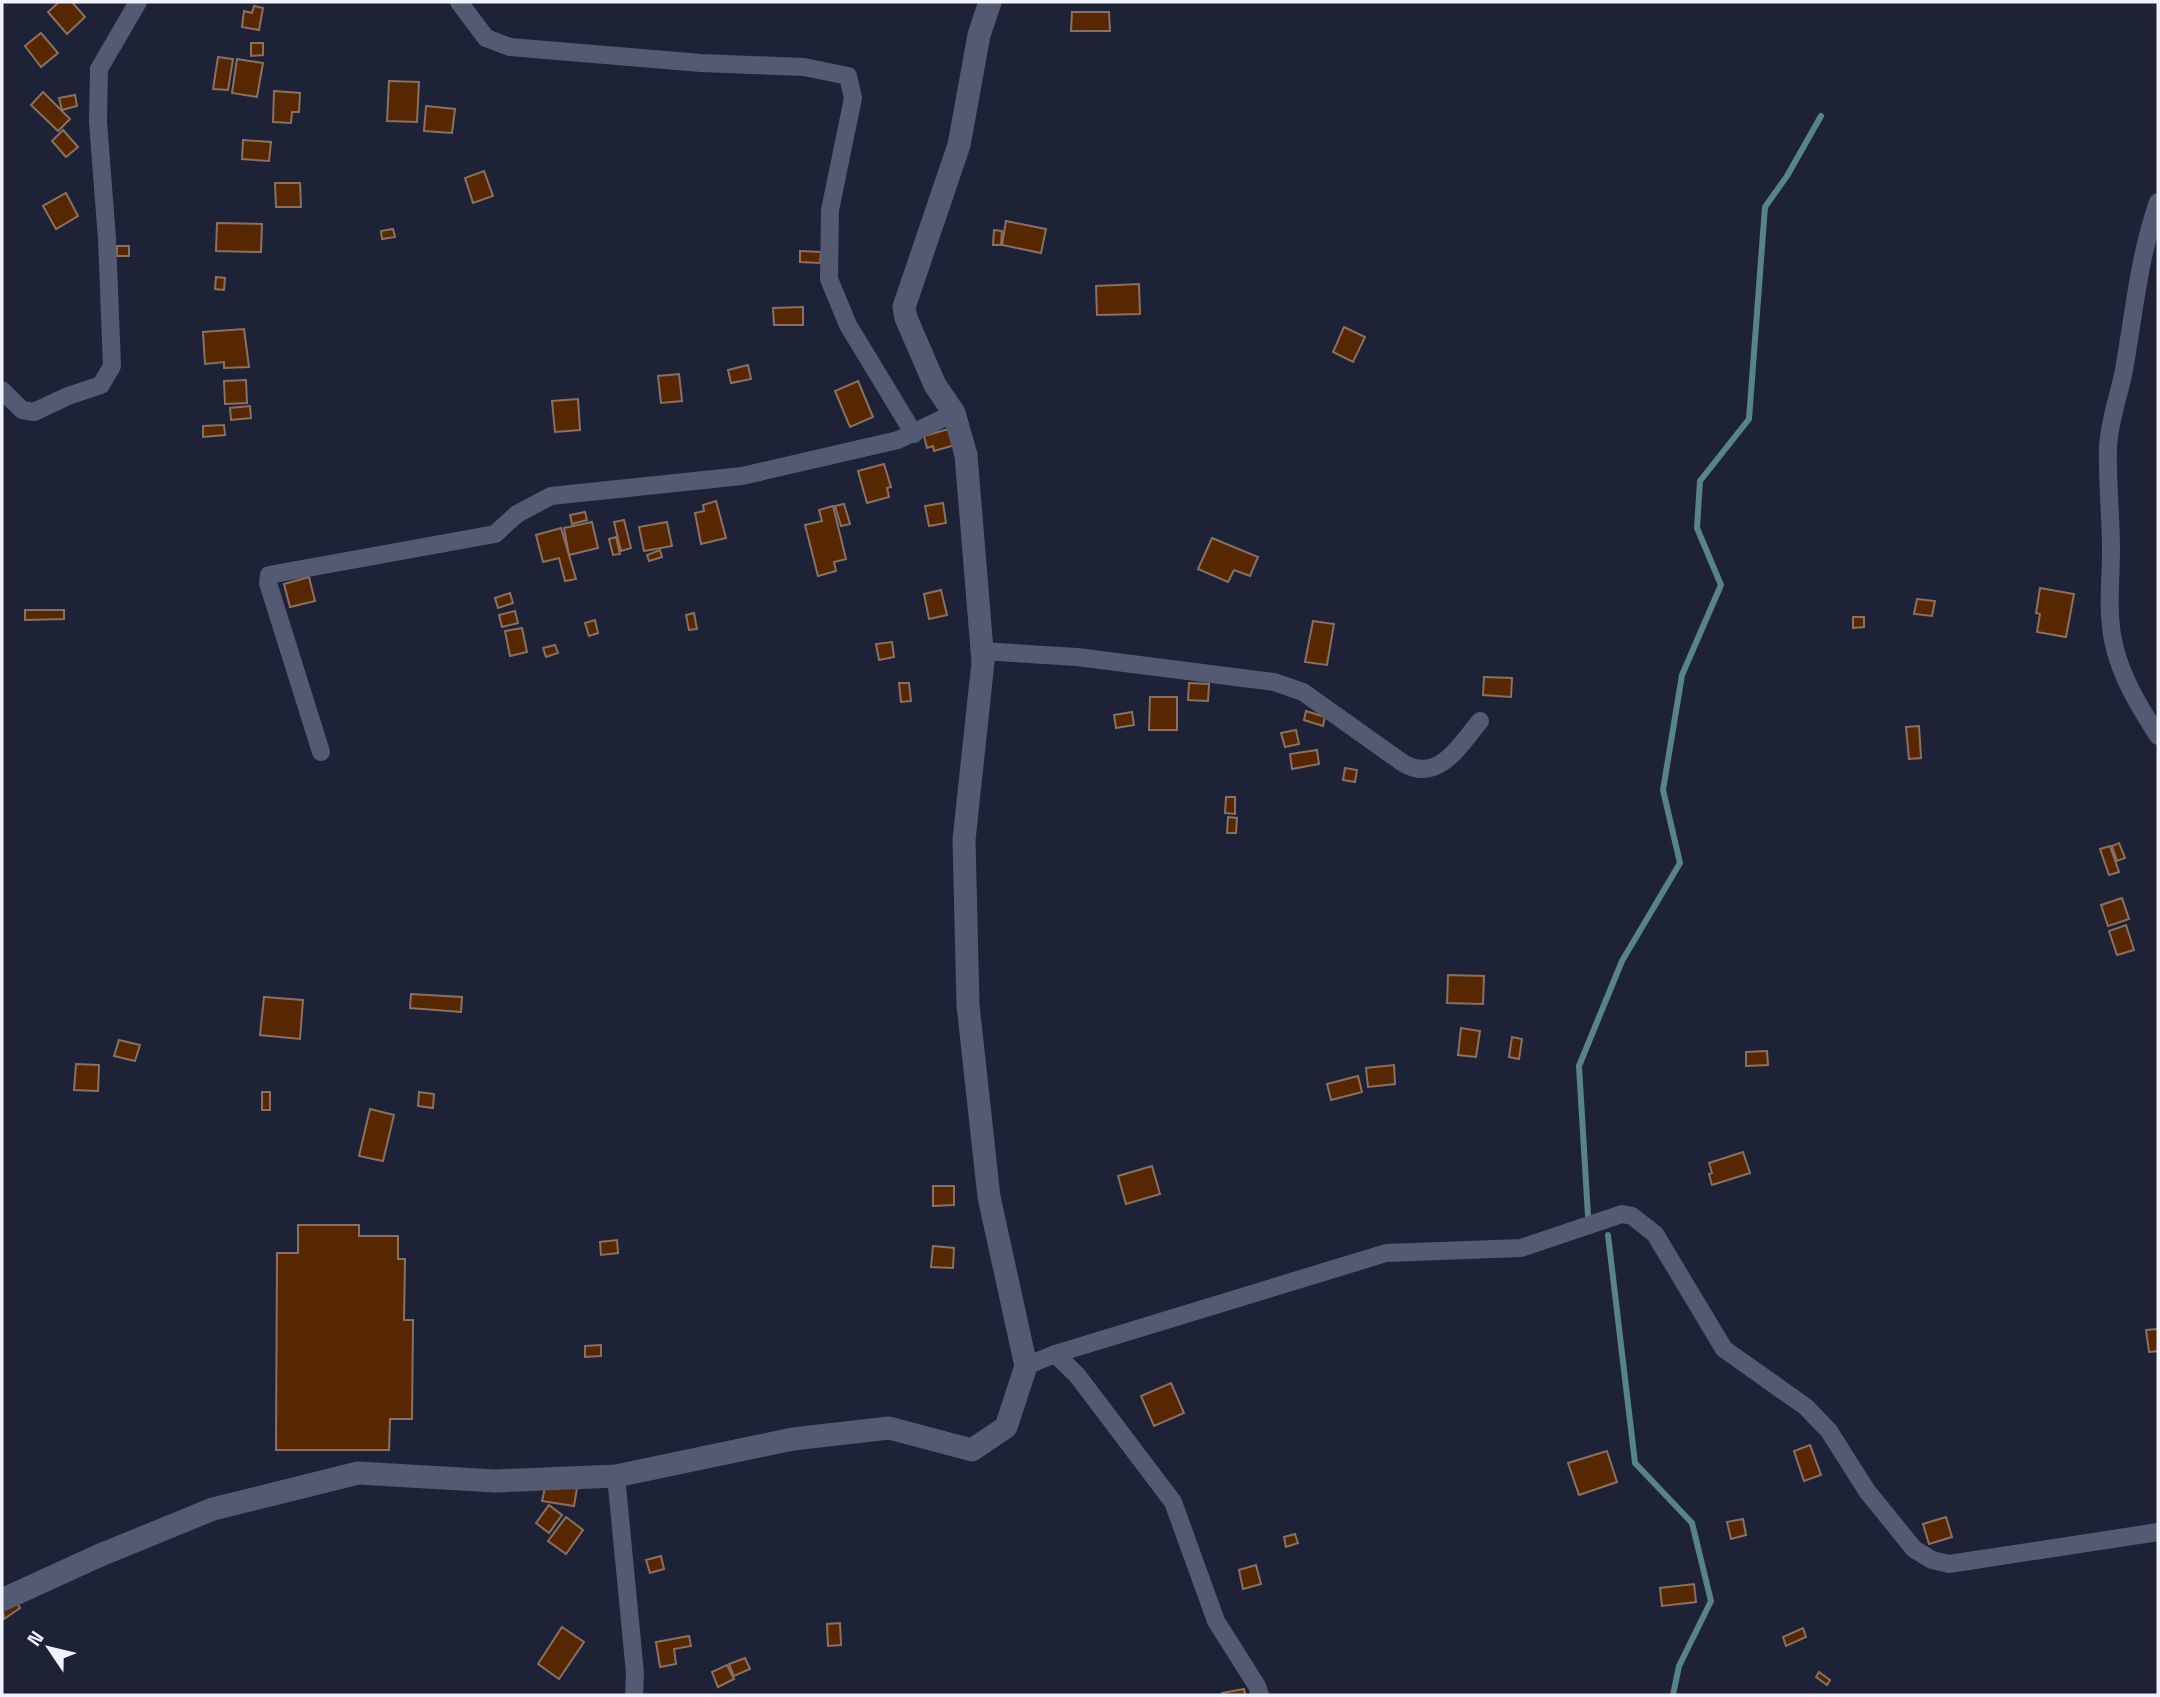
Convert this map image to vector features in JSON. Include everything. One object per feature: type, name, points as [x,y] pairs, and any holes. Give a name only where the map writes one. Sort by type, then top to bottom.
[{"type":"street","points":[[2,390],[22,410],[34,412],[68,396],[101,385],[112,366],[107,239],[98,122],[99,69],[138,2]]},
{"type":"street","points":[[459,2],[486,38],[510,47],[702,63],[804,67],[848,76],[853,98],[830,210],[829,279],[848,325],[915,434]]},
{"type":"street","points":[[2,1600],[98,1556],[214,1509],[358,1473],[495,1481],[616,1476],[793,1439],[889,1428],[972,1450],[1006,1427],[1026,1366],[989,1197],[968,1004],[964,840],[983,662],[966,455],[954,413],[935,385],[906,318],[904,307],[958,145],[979,35],[990,2]]},
{"type":"street","points":[[2158,202],[2147,234],[2108,448],[2111,551],[2109,618],[2121,668],[2139,707],[2158,736]]},
{"type":"street","points":[[321,752],[268,583],[268,577],[272,574],[495,534],[517,514],[551,496],[742,476],[898,440],[954,413]]},
{"type":"street","points":[[982,651],[1077,657],[1274,682],[1303,692],[1404,763],[1417,769],[1433,769],[1452,756],[1479,721]]},
{"type":"street","points":[[1026,1366],[1055,1354],[1386,1253],[1521,1248],[1622,1214],[1632,1216],[1655,1234],[1724,1349],[1806,1407],[1829,1431],[1867,1491],[1914,1549],[1932,1560],[1949,1564],[2158,1532]]},
{"type":"street","points":[[1055,1354],[1077,1375],[1173,1502],[1216,1621],[1260,1695]]},
{"type":"street","points":[[616,1476],[635,1673],[634,1695]]},
{"type":"building","points":[[59,2],[72,2],[85,17],[67,34],[48,12]]},
{"type":"building","points":[[254,6],[263,8],[259,30],[242,27],[244,11],[252,13]]},
{"type":"building","points":[[1072,12],[1109,12],[1110,31],[1071,31]]},
{"type":"building","points":[[41,33],[58,53],[41,67],[25,46]]},
{"type":"building","points":[[251,43],[263,43],[263,55],[251,56]]},
{"type":"building","points":[[218,57],[233,59],[228,90],[213,89]]},
{"type":"building","points":[[237,59],[263,63],[257,97],[232,93]]},
{"type":"building","points":[[389,81],[419,82],[417,122],[387,121]]},
{"type":"building","points":[[274,91],[300,93],[299,112],[292,112],[291,123],[273,122]]},
{"type":"building","points":[[43,92],[70,119],[58,131],[31,105]]},
{"type":"building","points":[[75,95],[77,106],[62,110],[59,98]]},
{"type":"building","points":[[426,106],[455,109],[452,133],[424,131]]},
{"type":"building","points":[[63,130],[78,147],[66,157],[52,141]]},
{"type":"building","points":[[243,140],[271,142],[269,161],[242,159]]},
{"type":"building","points":[[484,171],[493,196],[473,203],[465,178]]},
{"type":"building","points":[[275,183],[300,183],[301,207],[276,207]]},
{"type":"building","points":[[66,193],[78,216],[56,229],[43,206]]},
{"type":"building","points":[[1006,221],[1046,229],[1041,253],[1002,245]]},
{"type":"building","points":[[217,223],[262,224],[261,252],[216,251]]},
{"type":"building","points":[[393,229],[395,237],[382,239],[381,231]]},
{"type":"building","points":[[994,230],[1002,231],[1001,245],[993,245]]},
{"type":"building","points":[[117,246],[129,246],[129,256],[117,256]]},
{"type":"building","points":[[800,251],[821,252],[820,263],[800,262]]},
{"type":"building","points":[[216,277],[225,278],[224,290],[215,289]]},
{"type":"building","points":[[1139,284],[1140,314],[1097,315],[1096,286]]},
{"type":"building","points":[[803,307],[803,325],[774,325],[773,308]]},
{"type":"building","points":[[1344,327],[1365,337],[1353,362],[1333,352]]},
{"type":"building","points":[[244,329],[249,367],[224,368],[224,362],[205,364],[203,332]]},
{"type":"building","points":[[748,365],[751,379],[731,383],[728,370]]},
{"type":"building","points":[[679,374],[682,401],[661,403],[658,376]]},
{"type":"building","points":[[246,380],[247,403],[225,404],[224,381]]},
{"type":"building","points":[[858,381],[873,417],[850,427],[835,391]]},
{"type":"building","points":[[578,399],[580,430],[555,432],[552,401]]},
{"type":"building","points":[[250,406],[251,418],[231,420],[230,408]]},
{"type":"building","points":[[224,425],[225,435],[203,437],[203,426]]},
{"type":"building","points":[[952,428],[955,445],[934,451],[933,446],[927,448],[924,436]]},
{"type":"building","points":[[884,464],[891,487],[887,488],[889,497],[867,503],[858,471]]},
{"type":"building","points":[[716,501],[726,538],[701,544],[695,513],[704,511],[703,505]]},
{"type":"building","points":[[943,503],[946,523],[929,526],[925,506]]},
{"type":"building","points":[[844,504],[850,524],[841,526],[835,506]]},
{"type":"building","points":[[833,506],[846,559],[834,562],[836,571],[818,576],[805,525],[822,521],[819,510]]},
{"type":"building","points":[[585,512],[587,520],[572,524],[570,515]]},
{"type":"building","points":[[624,520],[631,548],[621,551],[614,522]]},
{"type":"building","points":[[592,522],[598,548],[569,555],[564,528]]},
{"type":"building","points":[[667,522],[672,546],[644,551],[639,527]]},
{"type":"building","points":[[561,528],[576,579],[565,581],[559,558],[543,562],[536,535]]},
{"type":"building","points":[[616,537],[620,554],[613,555],[609,539]]},
{"type":"building","points":[[1212,538],[1258,557],[1250,576],[1234,570],[1228,582],[1198,569]]},
{"type":"building","points":[[660,550],[662,557],[649,561],[647,555]]},
{"type":"building","points":[[309,577],[315,601],[290,607],[284,584]]},
{"type":"building","points":[[2040,588],[2074,594],[2066,637],[2037,632],[2040,614],[2036,613]]},
{"type":"building","points":[[941,590],[947,615],[929,619],[924,594]]},
{"type":"building","points":[[510,593],[513,603],[498,608],[495,598]]},
{"type":"building","points":[[1917,599],[1935,601],[1932,616],[1914,614]]},
{"type":"building","points":[[25,610],[64,610],[64,619],[25,620]]},
{"type":"building","points":[[515,611],[518,623],[502,627],[499,615]]},
{"type":"building","points":[[694,613],[697,629],[689,630],[686,615]]},
{"type":"building","points":[[1853,617],[1864,617],[1864,627],[1853,628]]},
{"type":"building","points":[[595,620],[598,633],[589,636],[585,623]]},
{"type":"building","points":[[1313,621],[1334,624],[1327,665],[1305,662]]},
{"type":"building","points":[[522,628],[527,652],[510,656],[505,631]]},
{"type":"building","points":[[892,642],[894,657],[879,660],[876,644]]},
{"type":"building","points":[[555,645],[558,653],[546,657],[543,648]]},
{"type":"building","points":[[1484,677],[1512,678],[1511,697],[1483,695]]},
{"type":"building","points":[[899,683],[909,683],[911,701],[901,702]]},
{"type":"building","points":[[1189,683],[1209,684],[1208,701],[1188,700]]},
{"type":"building","points":[[1150,697],[1177,697],[1177,730],[1149,730]]},
{"type":"building","points":[[1306,711],[1325,717],[1323,726],[1304,720]]},
{"type":"building","points":[[1132,712],[1134,725],[1116,728],[1114,715]]},
{"type":"building","points":[[1919,726],[1921,758],[1909,759],[1906,727]]},
{"type":"building","points":[[1296,730],[1299,744],[1285,747],[1281,733]]},
{"type":"building","points":[[1317,750],[1319,764],[1292,769],[1290,754]]},
{"type":"building","points":[[1345,768],[1357,770],[1355,782],[1343,780]]},
{"type":"building","points":[[1226,797],[1235,797],[1235,814],[1225,813]]},
{"type":"building","points":[[1228,817],[1237,818],[1236,833],[1227,833]]},
{"type":"building","points":[[2119,843],[2125,858],[2117,861],[2112,846]]},
{"type":"building","points":[[2110,846],[2119,872],[2109,875],[2100,849]]},
{"type":"building","points":[[2122,898],[2129,919],[2108,926],[2101,905]]},
{"type":"building","points":[[2126,925],[2134,950],[2117,955],[2109,931]]},
{"type":"building","points":[[1448,975],[1484,976],[1483,1004],[1447,1003]]},
{"type":"building","points":[[411,994],[462,997],[461,1012],[410,1008]]},
{"type":"building","points":[[264,997],[303,1000],[300,1039],[260,1035]]},
{"type":"building","points":[[1461,1028],[1480,1031],[1476,1057],[1458,1055]]},
{"type":"building","points":[[1512,1037],[1522,1039],[1519,1059],[1509,1057]]},
{"type":"building","points":[[119,1040],[140,1045],[135,1061],[114,1056]]},
{"type":"building","points":[[1767,1051],[1768,1065],[1746,1066],[1746,1052]]},
{"type":"building","points":[[76,1064],[99,1065],[98,1091],[74,1090]]},
{"type":"building","points":[[1394,1065],[1395,1084],[1368,1087],[1366,1068]]},
{"type":"building","points":[[1358,1076],[1362,1092],[1331,1100],[1327,1084]]},
{"type":"building","points":[[262,1092],[270,1092],[270,1110],[262,1110]]},
{"type":"building","points":[[419,1092],[434,1094],[433,1108],[418,1106]]},
{"type":"building","points":[[370,1109],[394,1115],[383,1161],[359,1156]]},
{"type":"building","points":[[1743,1152],[1750,1173],[1712,1185],[1709,1163]]},
{"type":"building","points":[[1152,1166],[1160,1194],[1126,1204],[1118,1176]]},
{"type":"building","points":[[933,1186],[954,1186],[954,1205],[933,1206]]},
{"type":"building","points":[[298,1225],[359,1225],[359,1236],[398,1236],[398,1259],[405,1259],[404,1320],[413,1320],[412,1419],[390,1419],[389,1450],[276,1450],[277,1253],[298,1253]]},
{"type":"building","points":[[617,1240],[618,1253],[601,1255],[600,1242]]},
{"type":"building","points":[[933,1246],[954,1248],[953,1268],[931,1267]]},
{"type":"building","points":[[2158,1329],[2158,1351],[2149,1352],[2146,1330]]},
{"type":"building","points":[[601,1345],[601,1356],[585,1357],[585,1346]]},
{"type":"building","points":[[1171,1383],[1184,1413],[1154,1426],[1141,1396]]},
{"type":"building","points":[[1810,1445],[1821,1475],[1804,1481],[1794,1451]]},
{"type":"building","points":[[1607,1451],[1617,1482],[1579,1495],[1568,1463]]},
{"type":"building","points":[[546,1483],[577,1488],[574,1506],[542,1501]]},
{"type":"building","points":[[549,1505],[562,1515],[549,1533],[536,1523]]},
{"type":"building","points":[[566,1517],[583,1530],[566,1554],[548,1541]]},
{"type":"building","points":[[1946,1517],[1952,1537],[1929,1544],[1923,1524]]},
{"type":"building","points":[[1743,1519],[1746,1535],[1731,1539],[1727,1522]]},
{"type":"building","points":[[1295,1534],[1298,1543],[1286,1547],[1284,1537]]},
{"type":"building","points":[[661,1556],[664,1569],[650,1573],[646,1560]]},
{"type":"building","points":[[1256,1565],[1261,1584],[1243,1589],[1239,1570]]},
{"type":"building","points":[[1694,1584],[1696,1602],[1662,1606],[1660,1588]]},
{"type":"building","points":[[13,1597],[20,1608],[4,1619],[2,1605]]},
{"type":"building","points":[[840,1623],[841,1645],[828,1646],[827,1624]]},
{"type":"building","points":[[562,1627],[584,1642],[559,1679],[538,1664]]},
{"type":"building","points":[[1803,1628],[1806,1637],[1786,1646],[1783,1637]]},
{"type":"building","points":[[689,1636],[691,1646],[674,1649],[676,1664],[660,1667],[656,1642]]},
{"type":"building","points":[[745,1658],[750,1669],[734,1676],[729,1664]]},
{"type":"building","points":[[727,1665],[734,1679],[718,1687],[712,1672]]},
{"type":"building","points":[[1819,1672],[1830,1680],[1827,1685],[1816,1677]]},
{"type":"building","points":[[1244,1689],[1245,1695],[1222,1695],[1222,1693]]},
{"type":"waterway","points":[[1588,1216],[1579,1066],[1622,961],[1680,863],[1663,790],[1682,675],[1721,585],[1697,528],[1700,481],[1749,419],[1765,207],[1787,176],[1821,116]]},
{"type":"waterway","points":[[1608,1235],[1635,1463],[1692,1523],[1711,1601],[1679,1666],[1673,1695]]}]
